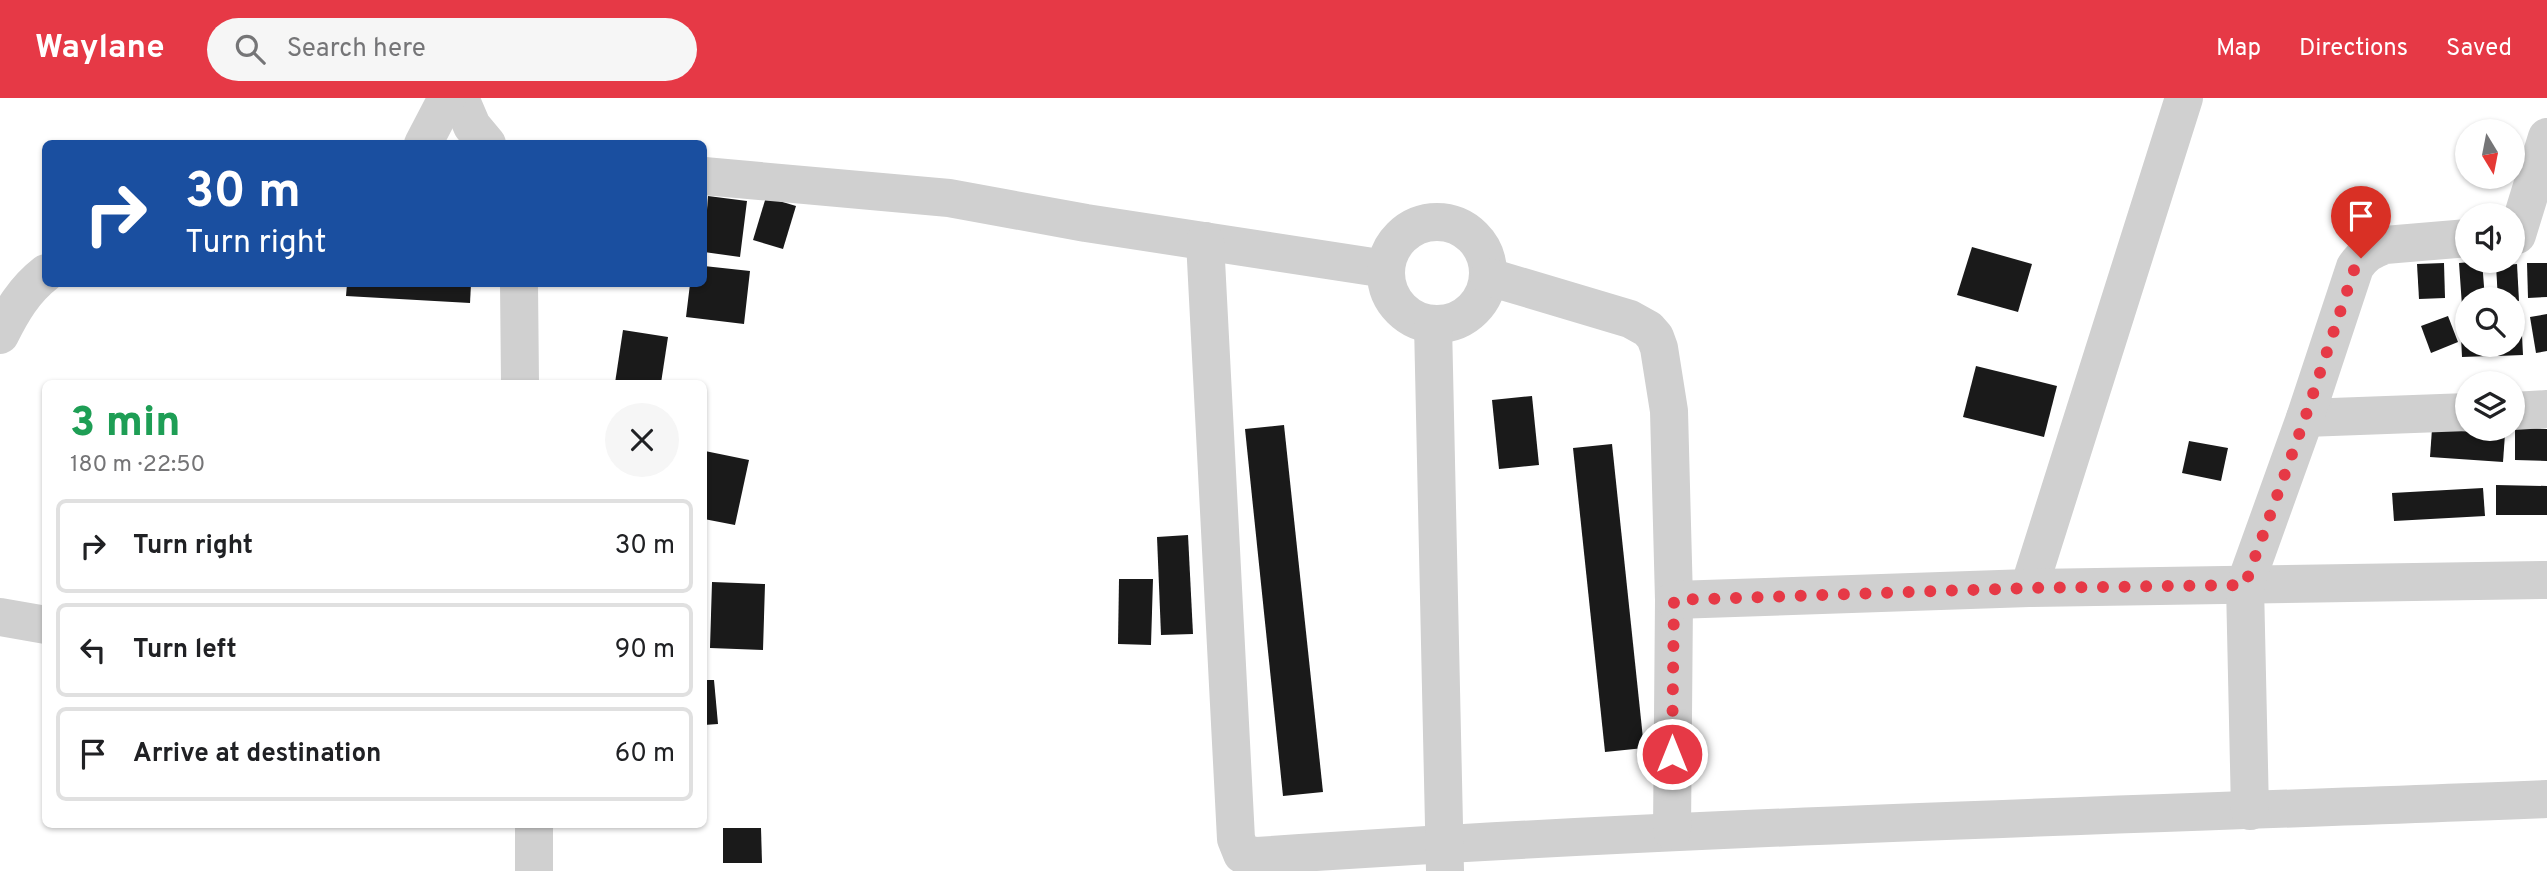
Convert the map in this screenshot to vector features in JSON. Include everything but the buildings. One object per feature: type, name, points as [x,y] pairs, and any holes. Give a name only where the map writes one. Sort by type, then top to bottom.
[{"type":"street","points":[[425,140],[447,98]]},
{"type":"street","points":[[460,98],[472,126],[484,140]]},
{"type":"street","points":[[2029,588],[2184,98]]},
{"type":"street","points":[[2526,235],[2547,137]]},
{"type":"street","points":[[707,176],[949,198],[1385,269]]},
{"type":"street","points":[[1441,222],[1457,225],[1471,234],[1482,246],[1488,260],[1489,277],[1485,293],[1476,306],[1450,323],[1433,324],[1417,320],[1404,312],[1393,300],[1385,269],[1398,240],[1410,229],[1425,223],[1441,222]]},
{"type":"street","points":[[2250,811],[2245,585],[2305,418],[2355,267],[2372,249],[2385,245],[2455,240]]},
{"type":"street","points":[[1205,241],[1237,846],[1242,854],[1445,857],[1672,831],[2547,799]]},
{"type":"street","points":[[0,335],[14,307],[42,276]]},
{"type":"street","points":[[1489,277],[1630,319],[1648,329],[1655,337],[1669,411],[1674,600],[1672,831]]},
{"type":"street","points":[[519,287],[520,380]]},
{"type":"street","points":[[1433,324],[1445,857]]},
{"type":"street","points":[[2525,410],[2547,409]]},
{"type":"street","points":[[2305,418],[2455,412]]},
{"type":"street","points":[[1674,600],[2029,588],[2547,580]]},
{"type":"street","points":[[0,617],[42,624]]},
{"type":"street","points":[[534,828],[534,871]]},
{"type":"route","points":[[1672,754],[1674,600],[2029,588],[2245,585],[2305,418],[2355,267],[2361,258]]}]
